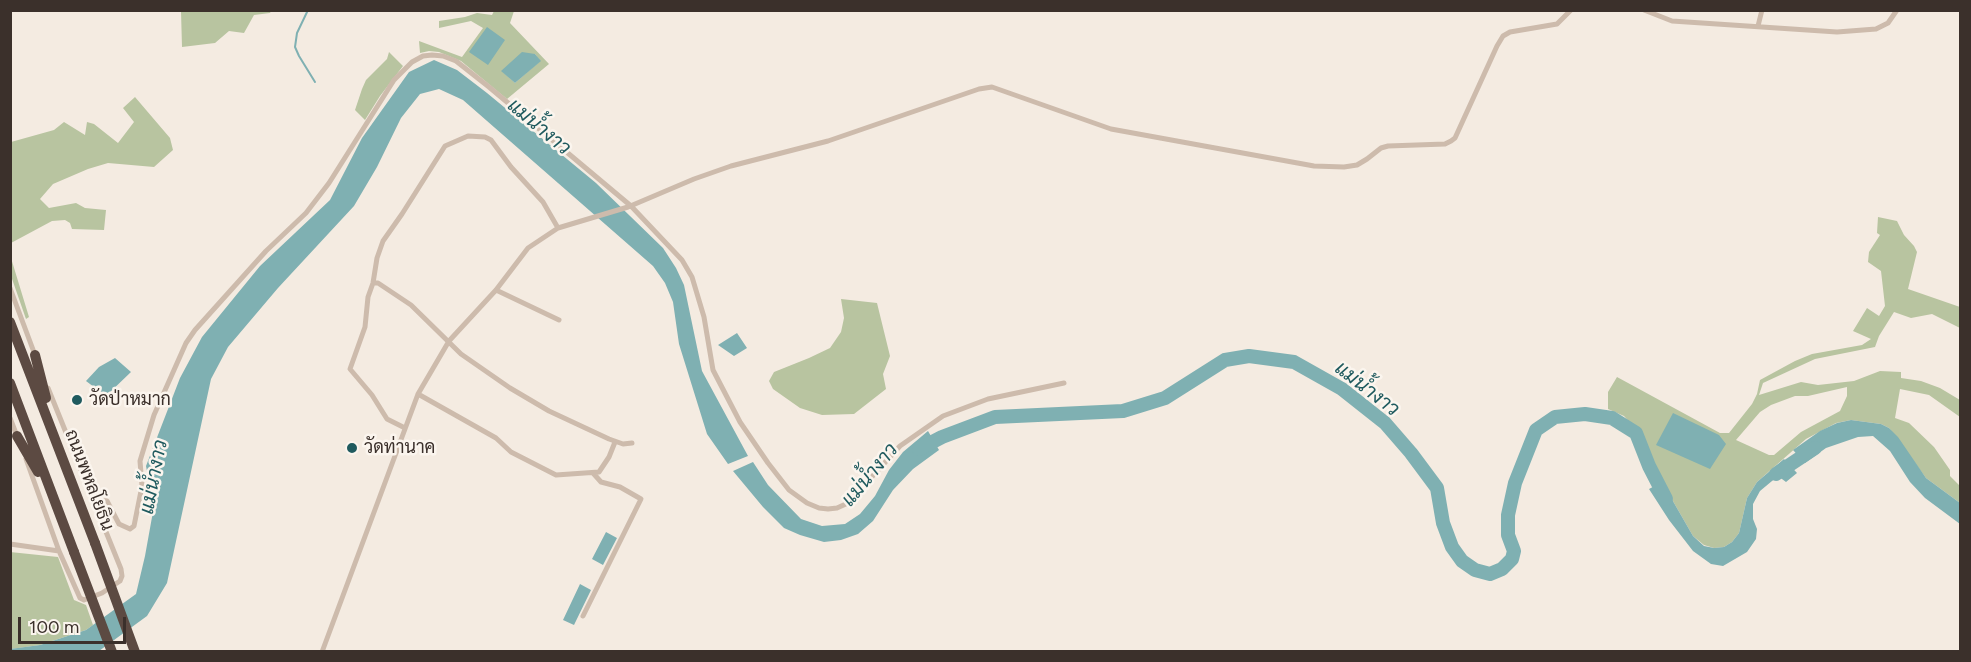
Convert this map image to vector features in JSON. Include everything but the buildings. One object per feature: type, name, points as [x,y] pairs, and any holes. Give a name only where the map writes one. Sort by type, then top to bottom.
[{"type":"highway","name":"ถนนพหลโยธิน","points":[[10,322],[135,651]]},
{"type":"highway","points":[[35,355],[57,446]]},
{"type":"highway","points":[[10,383],[112,651]]},
{"type":"highway","points":[[17,436],[53,498]]},
{"type":"street","points":[[322,651],[418,394],[449,341],[496,290],[528,248],[558,228],[629,206],[731,166],[828,141],[979,89],[992,87],[1111,129],[1314,166],[1357,165],[1381,148],[1388,146],[1445,144],[1451,141],[1455,138],[1503,36],[1510,32],[1557,24],[1571,10]]},
{"type":"street","points":[[1644,10],[1672,21],[1837,32],[1876,29],[1888,23],[1897,10]]},
{"type":"street","points":[[1758,26],[1762,10]]},
{"type":"street","points":[[92,499],[107,501],[119,524],[130,529],[134,526],[142,486],[140,461],[154,415],[186,344],[195,330],[266,251],[306,213],[330,183],[394,80],[412,62],[423,56],[443,56],[456,61],[629,206],[682,260],[689,270],[704,317],[711,364],[740,422],[789,490],[797,497],[819,508],[837,508],[848,503],[900,446],[943,416],[988,399],[1064,383]]},
{"type":"street","points":[[405,428],[387,419],[372,394],[350,369],[364,327],[368,297],[383,241],[445,146],[468,136],[485,137],[491,140],[543,202],[558,228]]},
{"type":"street","points":[[373,283],[378,283],[411,305],[461,354],[510,388],[549,411],[615,442],[623,444],[632,442]]},
{"type":"street","points":[[10,288],[121,569],[120,581],[102,592],[84,600],[80,598],[10,418]]},
{"type":"street","points":[[496,290],[559,320]]},
{"type":"street","points":[[418,394],[496,438],[511,452],[556,475],[599,472],[615,442]]},
{"type":"street","points":[[583,616],[641,499],[620,487],[601,482],[593,473]]},
{"type":"street","points":[[10,544],[60,551]]},
{"type":"green space","points":[[181,10],[271,11],[254,15],[244,33],[229,31],[215,43],[182,47]]},
{"type":"green space","points":[[494,11],[514,11],[510,23],[549,64],[507,99],[461,61],[439,52],[420,53],[419,41],[462,57],[483,28],[471,21],[439,28],[439,21],[477,13],[492,15]],"holes":[[[535,54],[540,61],[515,83],[502,71]]]},
{"type":"green space","points":[[389,52],[403,66],[365,120],[355,110],[362,89],[366,80],[387,59]]},
{"type":"green space","points":[[135,97],[170,138],[173,150],[154,167],[108,163],[88,169],[53,184],[40,199],[49,208],[76,203],[85,208],[106,210],[104,230],[72,229],[70,223],[65,220],[52,221],[11,243],[11,142],[54,130],[64,122],[85,135],[87,122],[94,124],[118,143],[134,122],[123,108]]},
{"type":"green space","points":[[1878,217],[1897,221],[1917,252],[1908,289],[1960,307],[1960,328],[1932,314],[1911,318],[1894,312],[1875,347],[1815,359],[1763,383],[1759,395],[1801,382],[1818,385],[1854,381],[1880,371],[1901,372],[1901,378],[1921,381],[1940,388],[1960,400],[1960,417],[1929,395],[1900,389],[1895,418],[1909,423],[1934,447],[1950,470],[1950,476],[1960,486],[1960,503],[1926,478],[1889,428],[1881,424],[1851,420],[1836,423],[1806,439],[1757,482],[1747,498],[1739,533],[1732,542],[1724,547],[1714,548],[1704,545],[1693,536],[1662,482],[1639,433],[1624,416],[1608,409],[1608,392],[1617,377],[1720,433],[1729,433],[1752,404],[1760,380],[1812,354],[1862,345],[1871,339],[1853,331],[1867,308],[1879,316],[1885,306],[1881,271],[1868,262],[1869,252],[1880,235],[1877,233]],"holes":[[[1847,387],[1847,396],[1840,411],[1801,432],[1774,455],[1769,455],[1736,440],[1760,412],[1771,405],[1795,396],[1808,396]]]},
{"type":"green space","points":[[11,258],[29,317],[26,319],[11,276]]},
{"type":"green space","points":[[841,299],[877,303],[890,356],[883,374],[886,389],[854,414],[822,415],[800,408],[773,389],[769,381],[774,372],[830,348],[841,332],[844,318]]},
{"type":"green space","points":[[10,552],[58,557],[74,600],[86,605],[93,625],[86,630],[40,645],[11,649]]},
{"type":"water","points":[[487,27],[505,40],[488,65],[469,52]]},
{"type":"water","points":[[522,52],[535,54],[541,61],[515,83],[501,71]]},
{"type":"water","points":[[434,60],[457,70],[487,93],[596,183],[663,248],[684,285],[702,371],[748,456],[728,464],[707,434],[679,344],[673,302],[665,283],[653,266],[463,100],[439,89],[420,94],[401,118],[377,167],[354,206],[278,288],[228,347],[211,379],[167,583],[147,616],[99,651],[11,652],[10,649],[40,645],[86,630],[136,594],[154,506],[146,466],[180,378],[202,337],[260,266],[330,200],[362,138],[409,72]]},
{"type":"water","points":[[737,333],[747,348],[734,356],[718,345]]},
{"type":"water","points":[[115,358],[131,372],[106,396],[86,381],[99,367]]},
{"type":"water","points":[[1673,413],[1719,435],[1726,444],[1710,469],[1656,445]]},
{"type":"water","points":[[1851,420],[1881,424],[1889,428],[1898,437],[1926,478],[1960,503],[1960,524],[1925,498],[1910,482],[1890,451],[1873,436],[1858,437],[1826,448],[1805,463],[1793,450],[1820,431],[1837,423]]},
{"type":"water","points":[[928,431],[939,450],[913,469],[893,490],[873,521],[858,534],[841,540],[824,542],[784,528],[733,471],[753,462],[768,485],[801,519],[822,526],[845,524],[860,514],[875,496],[889,470],[903,452]]},
{"type":"water","points":[[1784,459],[1797,473],[1786,482],[1778,476],[1760,491],[1753,504],[1753,519],[1757,529],[1756,539],[1747,552],[1723,566],[1711,564],[1693,551],[1649,489],[1662,482],[1693,536],[1704,546],[1724,547],[1732,542],[1739,533],[1747,498],[1757,482]]},
{"type":"water","points":[[606,532],[617,538],[603,565],[592,559]]},
{"type":"water","points":[[580,584],[591,590],[574,625],[563,620]]},
{"type":"waterway","points":[[308,10],[297,33],[295,47],[315,82]]},
{"type":"waterway","name":"แม่น้ำงาว","points":[[919,449],[942,437],[995,417],[1123,411],[1165,398],[1225,360],[1249,356],[1294,362],[1342,389],[1385,423],[1437,488],[1443,523],[1452,547],[1462,561],[1475,570],[1490,574],[1502,569],[1512,559],[1514,551],[1508,535],[1508,515],[1515,483],[1536,430],[1555,417],[1585,414],[1612,418],[1636,433],[1649,466],[1666,499]]},
{"type":"waterway","name":"แม่น้ำงาว","points":[[1776,474],[1815,448]]},
{"type":"place","name":"วัดป่าหมาก","points":[[77,400]]},
{"type":"place","name":"วัดท่านาค","points":[[352,448]]}]
